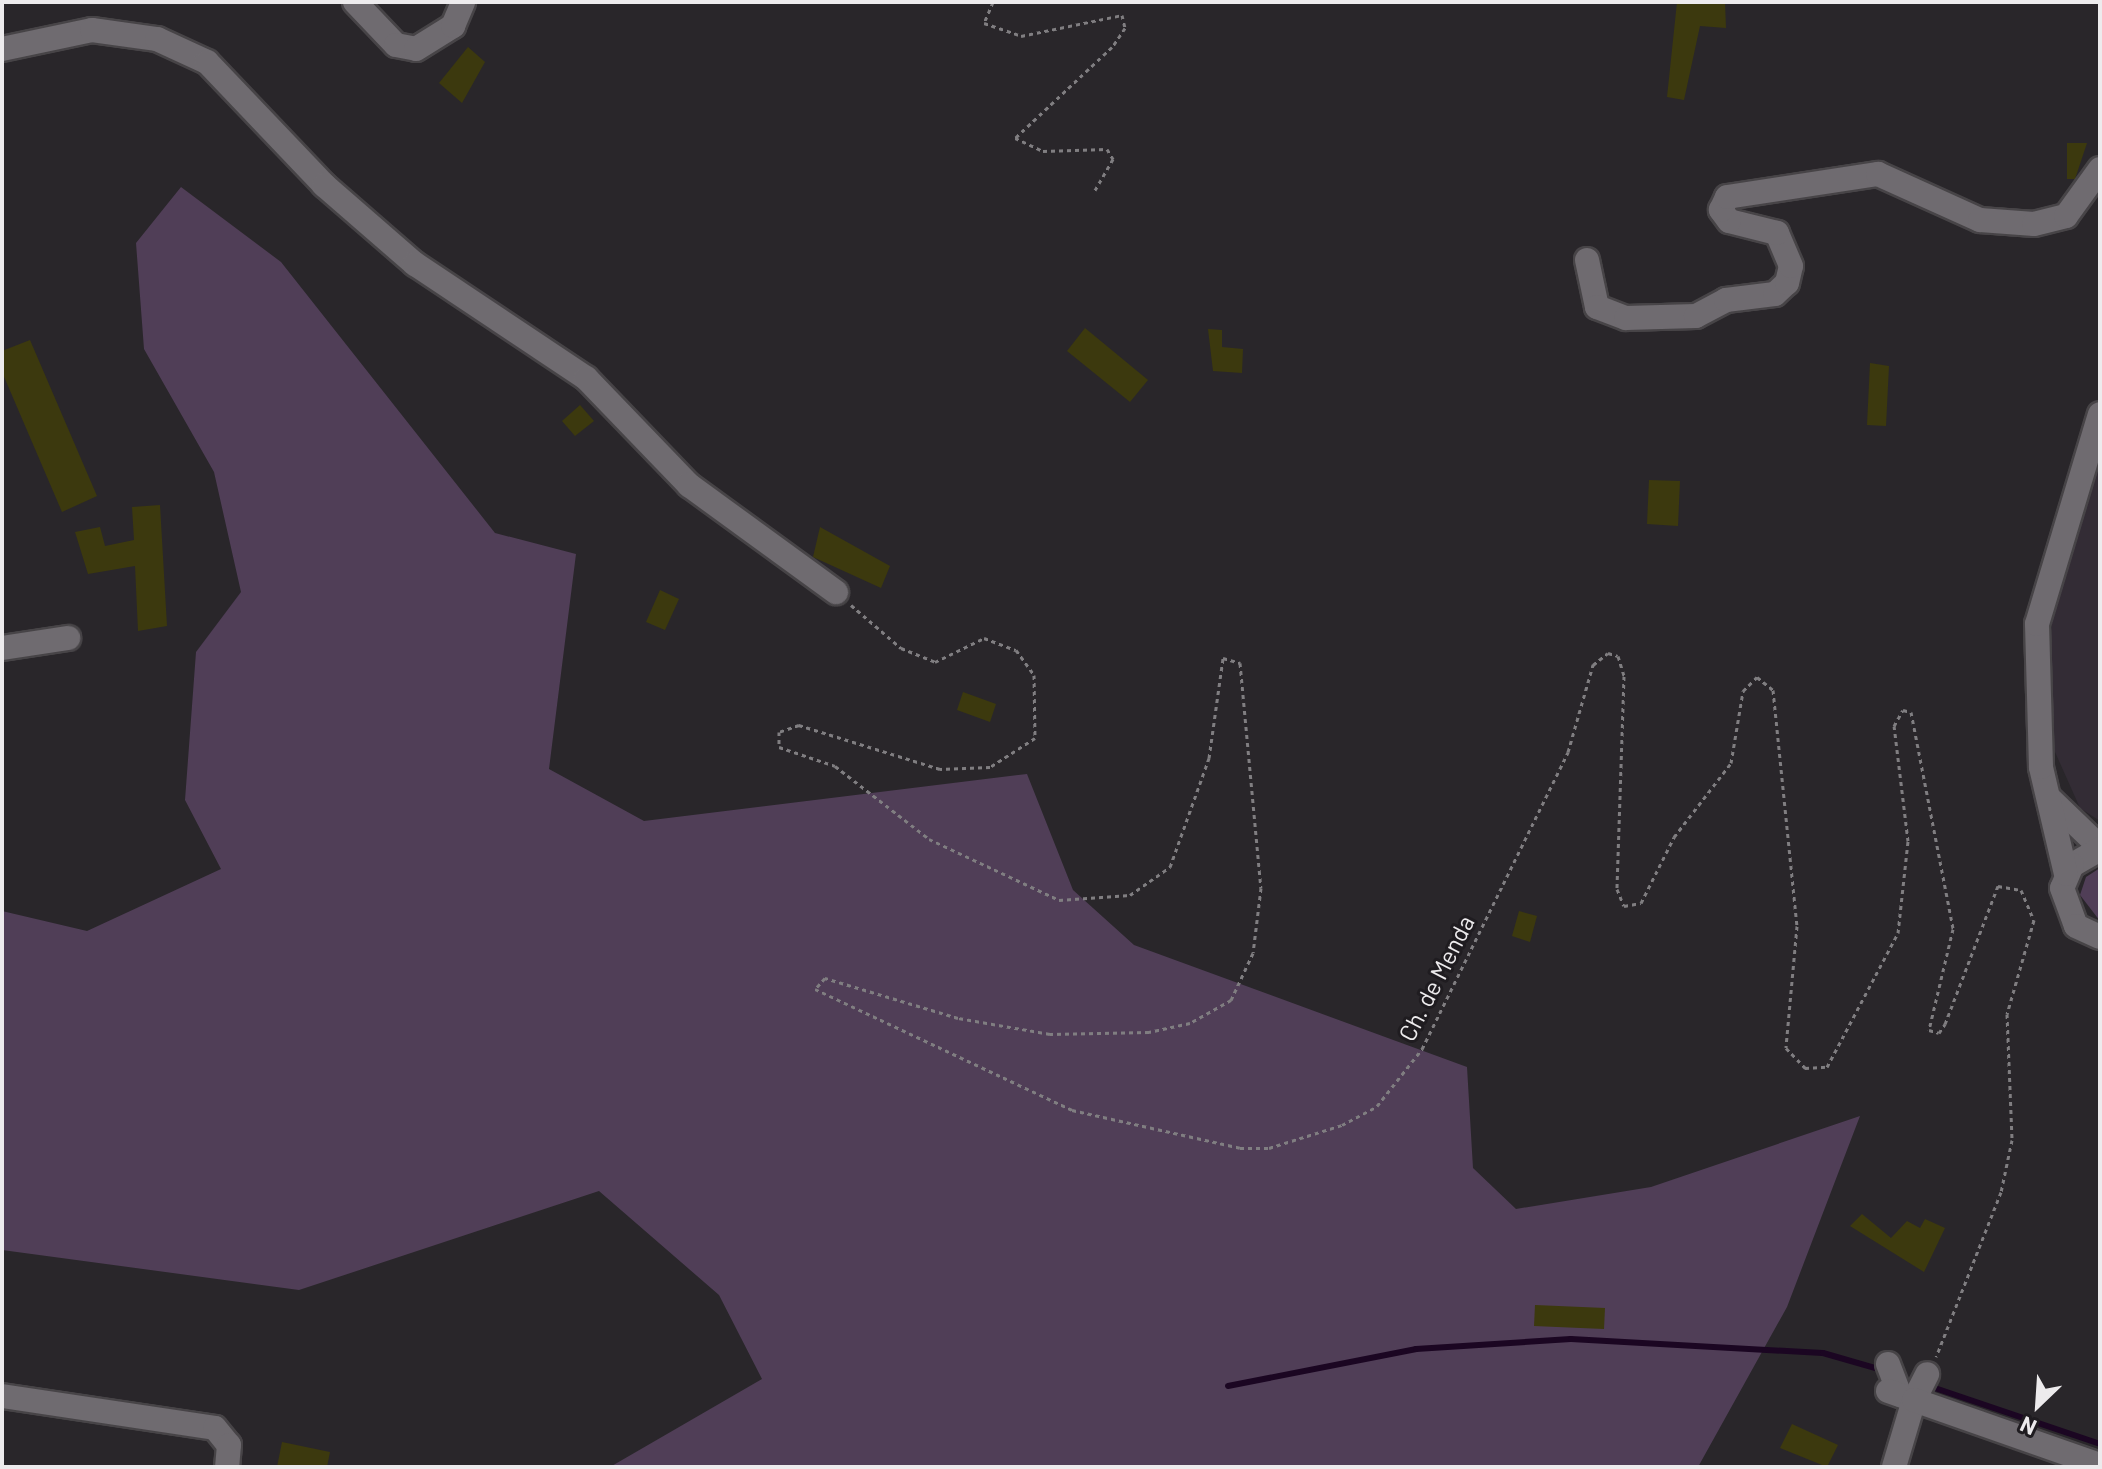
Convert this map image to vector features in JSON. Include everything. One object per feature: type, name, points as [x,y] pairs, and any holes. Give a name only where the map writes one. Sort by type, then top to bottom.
[{"type":"street","points":[[355,2],[396,45],[416,49],[453,26],[463,2]]},
{"type":"street","points":[[2,49],[92,30],[157,39],[207,62],[324,185],[415,264],[586,378],[689,485],[836,592]]},
{"type":"street","points":[[1587,260],[1597,307],[1626,318],[1696,316],[1726,300],[1775,294],[1787,283],[1791,266],[1777,233],[1729,221],[1721,210],[1727,197],[1878,174],[1980,220],[2034,224],[2066,216],[2100,169]]},
{"type":"street","points":[[2100,414],[2037,624],[2041,767],[2066,874],[2067,915],[2100,937]]},
{"type":"street","points":[[2,648],[68,638]]},
{"type":"street","points":[[2049,798],[2100,848],[2066,874]]},
{"type":"street","points":[[1894,1467],[1905,1386],[2100,1465]]},
{"type":"street","points":[[2,1396],[215,1428],[229,1445],[227,1467]]},
{"type":"path","points":[[993,2],[984,23],[1021,36],[1122,15],[1125,28],[1112,47],[1015,138],[1043,151],[1107,149],[1113,159],[1093,193]]},
{"type":"path","name":"Ch. de Menda","points":[[836,592],[901,648],[935,662],[984,638],[1016,650],[1034,675],[1035,738],[990,767],[940,769],[799,725],[779,732],[779,747],[835,766],[929,839],[1059,900],[1130,895],[1170,867],[1209,758],[1223,658],[1235,656],[1245,677],[1261,888],[1253,953],[1231,1000],[1190,1023],[1149,1032],[1050,1034],[958,1018],[825,978],[817,983],[819,996],[1072,1110],[1205,1145],[1269,1148],[1342,1125],[1377,1106],[1438,1021],[1568,752],[1593,665],[1608,653],[1618,656],[1624,676],[1617,889],[1624,906],[1641,903],[1674,837],[1725,773],[1743,691],[1757,677],[1773,690],[1796,913],[1786,1048],[1805,1068],[1827,1067],[1837,1054],[1898,933],[1908,841],[1894,726],[1903,710],[1916,718],[1953,929],[1929,1030],[1939,1033],[1945,1024],[1980,948],[1998,886],[2021,890],[2034,920],[2007,1014],[2012,1140],[1985,1240],[1905,1386]]},
{"type":"shaded area","points":[[181,187],[281,262],[495,533],[576,554],[549,769],[644,821],[1027,774],[1073,890],[1134,945],[1467,1067],[1473,1168],[1516,1209],[1651,1187],[1860,1116],[1787,1307],[1698,1467],[610,1467],[762,1379],[719,1295],[599,1191],[299,1290],[2,1250],[2,911],[87,931],[221,869],[185,800],[196,652],[241,592],[214,472],[144,349],[136,243]]},
{"type":"shaded area","points":[[2100,455],[2100,821],[2080,808],[2051,743],[2046,670],[2056,592]]},
{"type":"shaded area","points":[[2100,868],[2100,921],[2080,895],[2086,877]]},
{"type":"building","points":[[1677,2],[1725,2],[1726,28],[1700,26],[1684,100],[1667,97]]},
{"type":"building","points":[[468,47],[485,62],[462,103],[439,83]]},
{"type":"building","points":[[2067,143],[2087,143],[2075,179],[2067,179]]},
{"type":"building","points":[[1085,328],[1148,380],[1130,402],[1067,351]]},
{"type":"building","points":[[1208,329],[1222,330],[1222,347],[1243,349],[1242,373],[1213,371]]},
{"type":"building","points":[[30,340],[97,496],[62,512],[2,372],[2,351]]},
{"type":"building","points":[[1870,363],[1889,366],[1886,426],[1867,425]]},
{"type":"building","points":[[580,405],[594,421],[575,436],[562,421]]},
{"type":"building","points":[[1649,480],[1680,481],[1678,526],[1647,524]]},
{"type":"building","points":[[160,505],[167,626],[138,631],[135,566],[88,574],[75,532],[100,527],[105,546],[134,540],[132,507]]},
{"type":"building","points":[[820,527],[890,566],[881,588],[813,557]]},
{"type":"building","points":[[660,590],[679,599],[665,630],[646,622]]},
{"type":"building","points":[[963,692],[996,704],[990,722],[957,710]]},
{"type":"building","points":[[1519,911],[1537,916],[1530,942],[1512,936]]},
{"type":"building","points":[[1862,1214],[1891,1238],[1907,1221],[1920,1228],[1925,1219],[1945,1228],[1924,1272],[1850,1226]]},
{"type":"building","points":[[1535,1305],[1605,1308],[1604,1329],[1534,1326]]},
{"type":"building","points":[[1792,1424],[1838,1445],[1827,1467],[1780,1448]]},
{"type":"building","points":[[282,1442],[330,1452],[327,1467],[277,1467]]},
{"type":"waterway","points":[[1228,1386],[1416,1349],[1571,1339],[1823,1353],[1882,1370]]},
{"type":"waterway","points":[[1926,1385],[2100,1444]]}]
